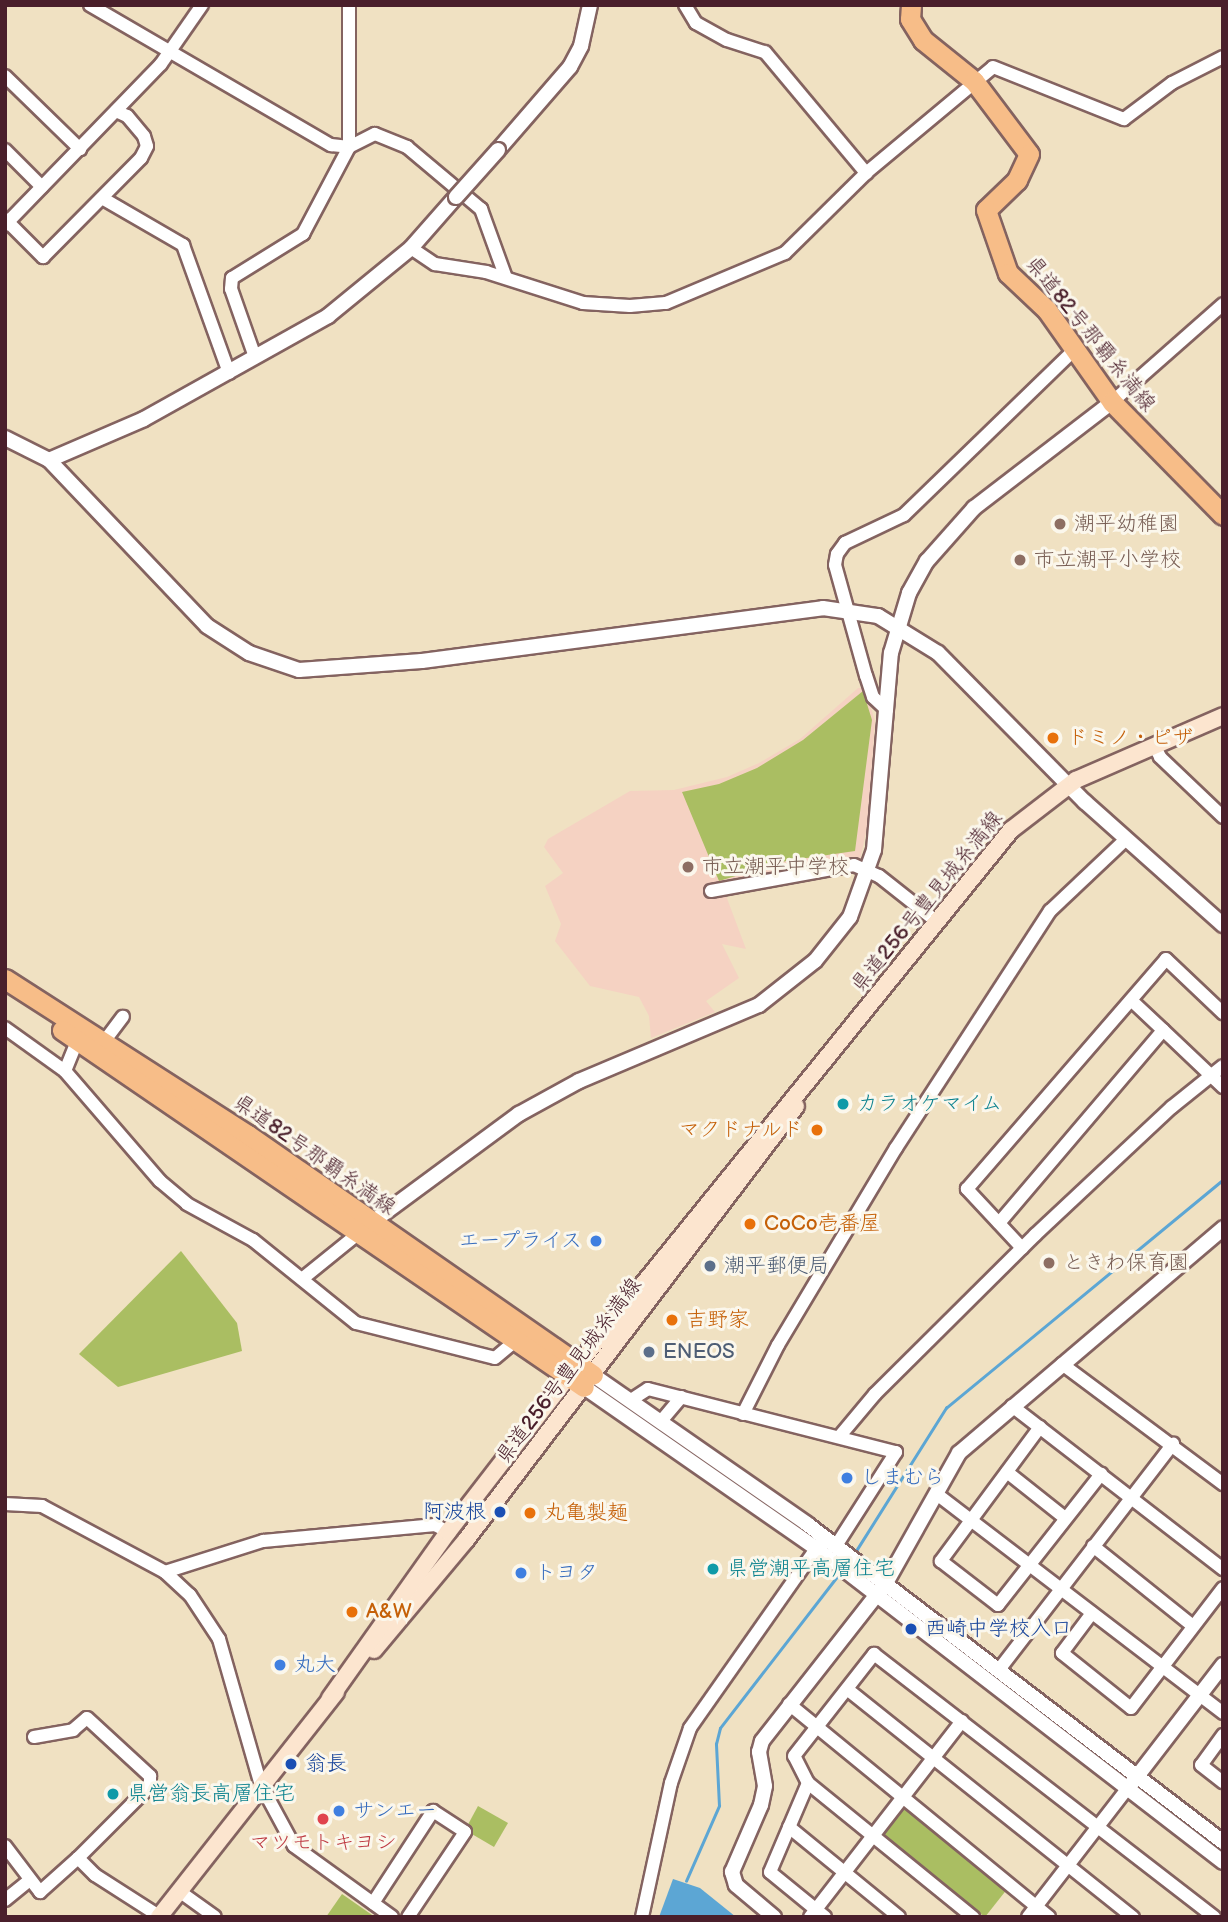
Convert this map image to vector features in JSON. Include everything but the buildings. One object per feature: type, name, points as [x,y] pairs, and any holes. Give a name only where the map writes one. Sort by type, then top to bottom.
[{"type":"main road","name":"県道82号那覇糸満線","points":[[911,5],[910,19],[923,40],[974,81],[1029,153],[1017,180],[986,210],[985,219],[1008,274],[1047,310],[1073,351],[1112,402],[1223,515]]},
{"type":"main road","name":"県道256号豊見城糸満線","points":[[159,1916],[330,1698],[466,1540],[581,1376],[774,1119],[829,1058],[1011,830],[1068,785],[1223,716]]},
{"type":"main road","name":"県道82号那覇糸満線","points":[[5,979],[81,1034]]},
{"type":"main road","name":"県道82号那覇糸満線","points":[[5,994],[101,1046],[581,1376]]},
{"type":"main road","name":"県道256号豊見城糸満線","points":[[330,1698],[448,1532],[581,1376]]},
{"type":"street","points":[[90,5],[166,52],[331,145],[349,146],[375,134],[424,159],[481,209],[506,278]]},
{"type":"street","points":[[116,111],[127,116],[147,146],[102,198],[43,257],[6,222],[161,64],[166,52],[202,5]]},
{"type":"street","points":[[255,358],[231,289],[232,278],[303,234],[349,146],[349,5]]},
{"type":"street","points":[[49,460],[144,419],[328,316],[411,248],[570,67],[581,46],[590,5]]},
{"type":"street","points":[[685,5],[696,23],[727,40],[765,52],[866,173]]},
{"type":"street","points":[[411,248],[435,264],[506,278],[603,306],[666,303],[785,253],[866,173],[993,67],[1124,120],[1172,83],[1223,57]]},
{"type":"street","points":[[5,76],[80,149]]},
{"type":"street","points":[[5,150],[42,187]]},
{"type":"street","points":[[102,198],[183,245],[229,373]]},
{"type":"street","points":[[302,1279],[492,1131],[545,1099],[774,996],[808,968],[840,931],[869,870],[878,827],[896,625],[927,561],[950,531],[1112,402],[1223,304]]},
{"type":"street","points":[[887,710],[873,697],[835,565],[845,543],[904,515],[1073,351]]},
{"type":"street","points":[[5,438],[49,460],[207,626],[249,653],[299,670],[422,661],[822,608],[848,610],[896,625],[938,653],[1125,840],[1223,925]]},
{"type":"street","points":[[1154,745],[1160,757],[1222,816]]},
{"type":"street","points":[[743,1414],[778,1345],[896,1148],[1050,911],[1125,840]]},
{"type":"street","points":[[711,891],[855,865],[869,870],[936,921]]},
{"type":"street","points":[[1022,1248],[967,1189],[1166,959],[1223,1013]]},
{"type":"street","points":[[1130,1000],[1223,1087]]},
{"type":"street","points":[[101,1046],[123,1017]]},
{"type":"street","points":[[5,1028],[65,1071],[160,1181],[187,1204],[253,1240],[356,1323],[379,1331],[495,1358],[521,1336]]},
{"type":"street","points":[[999,1223],[1163,1030]]},
{"type":"street","points":[[65,1071],[81,1034]]},
{"type":"street","points":[[839,1437],[875,1394],[1022,1248],[1209,1074],[1223,1066]]},
{"type":"street","points":[[774,1917],[736,1885],[732,1872],[761,1805],[765,1786],[759,1752],[762,1741],[881,1589],[938,1495],[959,1453],[1223,1228]]},
{"type":"street","points":[[1062,1364],[1223,1484]]},
{"type":"street","points":[[581,1376],[631,1399],[662,1420],[830,1548],[1127,1789],[1223,1862]]},
{"type":"street","points":[[581,1376],[830,1548]]},
{"type":"street","points":[[631,1399],[648,1389],[895,1452],[830,1548],[690,1728],[671,1783],[642,1917]]},
{"type":"street","points":[[662,1420],[681,1397]]},
{"type":"street","points":[[1012,1406],[1223,1569]]},
{"type":"street","points":[[1040,1427],[941,1561],[988,1598],[998,1605],[1101,1474]]},
{"type":"street","points":[[998,1671],[1172,1444]]},
{"type":"street","points":[[1007,1472],[1065,1518]]},
{"type":"street","points":[[938,1495],[1223,1713]]},
{"type":"street","points":[[5,1504],[42,1506],[165,1572],[190,1595],[219,1639],[261,1785],[294,1846],[392,1917]]},
{"type":"street","points":[[165,1572],[263,1541],[435,1525],[448,1532]]},
{"type":"street","points":[[1093,1546],[1193,1626]]},
{"type":"street","points":[[1092,1613],[1062,1653],[1131,1708],[1223,1588]]},
{"type":"street","points":[[881,1589],[998,1671],[1223,1842]]},
{"type":"street","points":[[973,1917],[808,1783],[794,1756],[874,1654],[1214,1917]]},
{"type":"street","points":[[1032,1912],[1223,1665]]},
{"type":"street","points":[[847,1689],[1133,1917]]},
{"type":"street","points":[[789,1704],[903,1797],[1032,1912],[1049,1917]]},
{"type":"street","points":[[7,1854],[40,1892],[46,1891],[150,1786],[150,1776],[87,1718],[73,1730],[34,1737]]},
{"type":"street","points":[[808,1783],[770,1872],[817,1914],[845,1872],[962,1721]]},
{"type":"street","points":[[1223,1735],[1201,1765],[1223,1782]]},
{"type":"street","points":[[373,1903],[433,1811],[465,1832],[408,1917]]},
{"type":"street","points":[[789,1827],[899,1917]]},
{"type":"street","points":[[78,1858],[95,1875],[159,1916]]},
{"type":"street","points":[[5,1900],[30,1880]]},
{"type":"street","points":[[179,1891],[215,1917]]},
{"type":"shaded area","name":"市立潮平中学校","points":[[858,688],[865,688],[875,721],[868,823],[860,860],[740,879],[742,888],[725,893],[746,949],[722,944],[739,978],[706,1001],[715,1012],[651,1038],[649,1016],[639,997],[590,986],[555,941],[561,924],[545,886],[563,873],[544,847],[548,839],[630,791],[674,790],[727,777],[759,763],[800,739]]},
{"type":"green space","points":[[863,691],[872,720],[855,851],[786,861],[719,881],[682,792],[719,784],[757,768],[803,740]]},
{"type":"green space","points":[[181,1251],[237,1323],[242,1351],[118,1387],[79,1354]]},
{"type":"green space","points":[[903,1803],[1008,1888],[985,1917],[879,1836]]},
{"type":"green space","points":[[478,1806],[508,1823],[494,1847],[465,1830]]},
{"type":"green space","points":[[342,1894],[375,1917],[326,1917]]},
{"type":"water","points":[[673,1879],[700,1888],[736,1917],[659,1917]]},
{"type":"waterway","points":[[854,1554],[946,1408],[1223,1180]]},
{"type":"waterway","points":[[686,1881],[719,1806],[716,1744],[720,1728],[839,1574]]},
{"type":"place","name":"潮平幼稚園","points":[[1060,524]]},
{"type":"place","name":"市立潮平小学校","points":[[1020,560]]},
{"type":"place","name":"ドミノ・ピザ","points":[[1053,738]]},
{"type":"place","name":"市立潮平中学校","points":[[688,867]]},
{"type":"place","name":"カラオケマイム","points":[[843,1104]]},
{"type":"place","name":"マクドナルド","points":[[817,1130]]},
{"type":"place","name":"CoCo壱番屋","points":[[750,1224]]},
{"type":"place","name":"エープライス","points":[[596,1241]]},
{"type":"place","name":"ときわ保育園","points":[[1049,1263]]},
{"type":"place","name":"潮平郵便局","points":[[710,1266]]},
{"type":"place","name":"吉野家","points":[[672,1320]]},
{"type":"place","name":"ENEOS","points":[[649,1352]]},
{"type":"place","name":"しまむら","points":[[847,1478]]},
{"type":"place","name":"阿波根","points":[[500,1512]]},
{"type":"place","name":"丸亀製麺","points":[[530,1513]]},
{"type":"place","name":"県営潮平高層住宅","points":[[713,1569]]},
{"type":"place","name":"トヨタ","points":[[521,1573]]},
{"type":"place","name":"A&W","points":[[352,1612]]},
{"type":"place","name":"西崎中学校入口","points":[[911,1629]]},
{"type":"place","name":"丸大","points":[[280,1665]]},
{"type":"place","name":"翁長","points":[[291,1764]]},
{"type":"place","name":"県営翁長高層住宅","points":[[113,1794]]},
{"type":"place","name":"サンエー","points":[[339,1811]]},
{"type":"place","name":"マツモトキヨシ","points":[[323,1819]]}]
